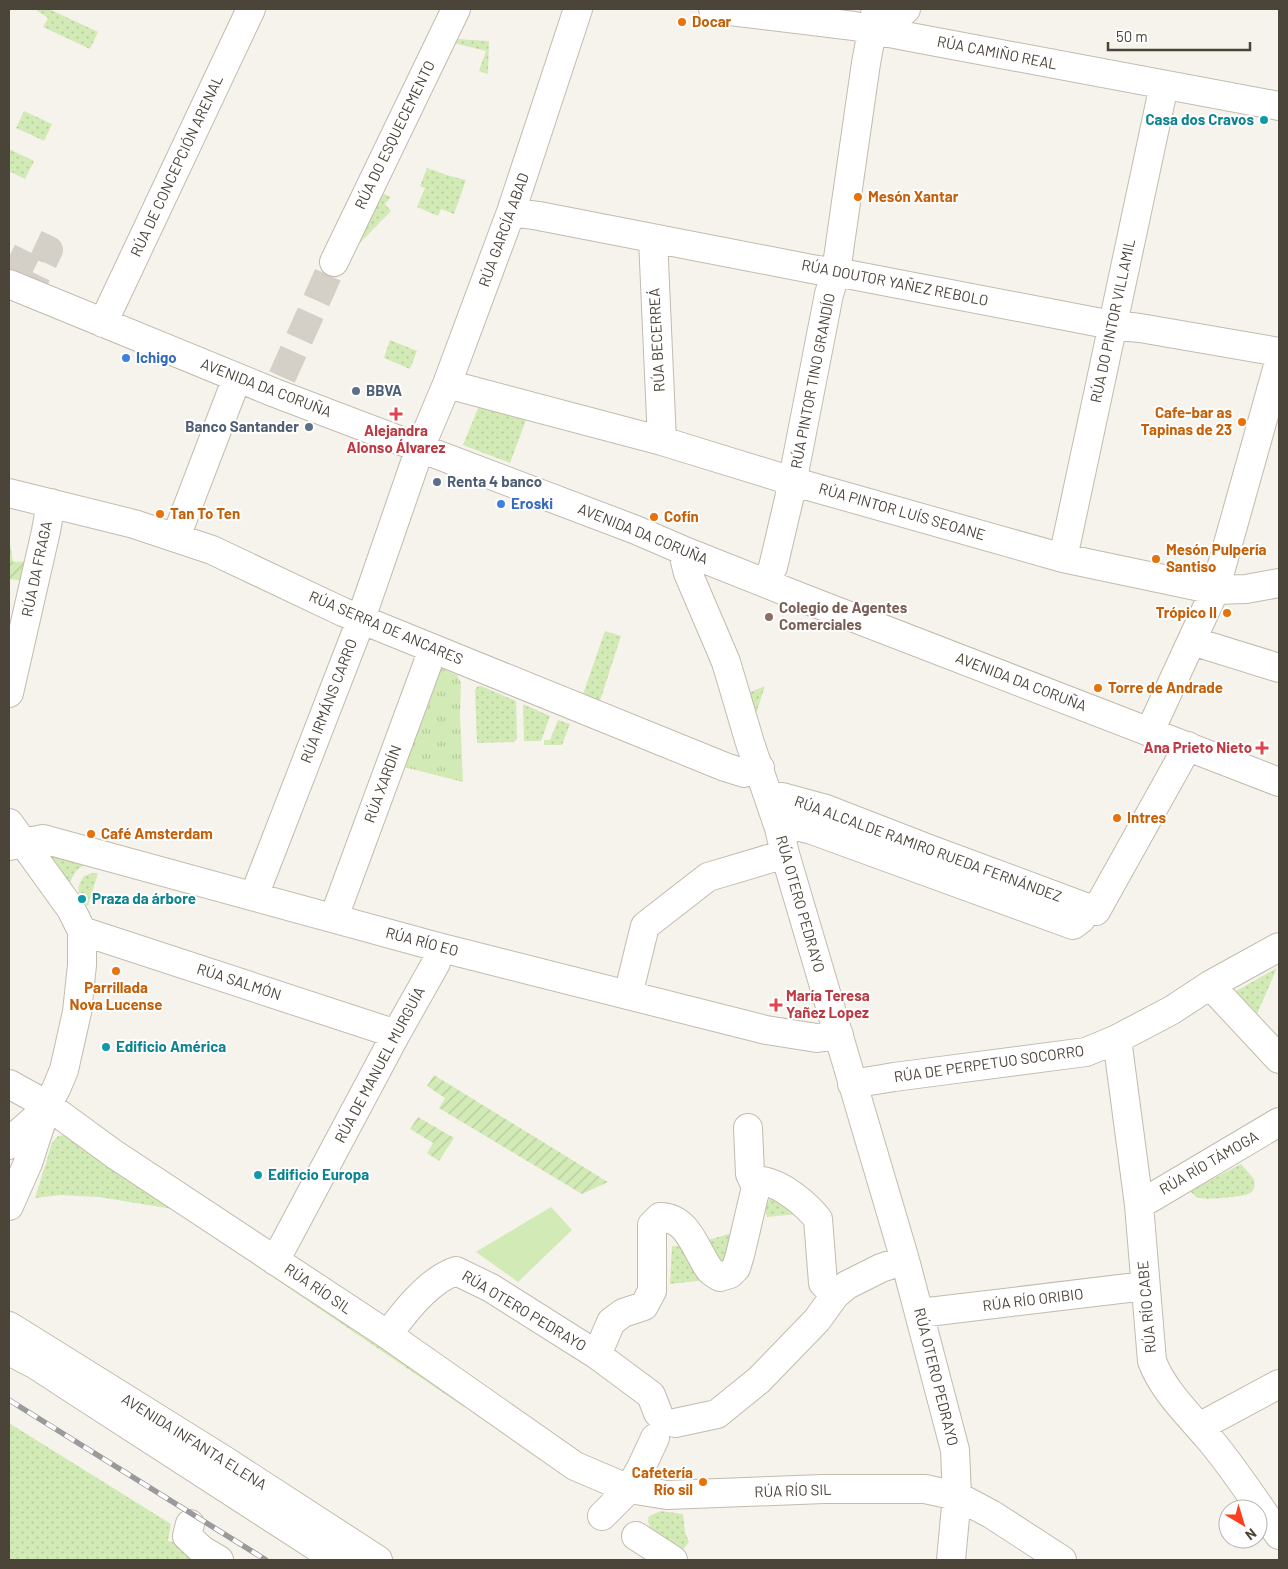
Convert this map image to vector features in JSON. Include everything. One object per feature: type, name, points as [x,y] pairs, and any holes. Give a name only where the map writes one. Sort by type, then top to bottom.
[{"type":"street","name":"RÚA DE CONCEPCIÓN ARENAL","points":[[103,323],[250,9]]},
{"type":"street","name":"RÚA DO ESQUECEMENTO","points":[[334,262],[456,9]]},
{"type":"street","name":"RÚA GARCÍA ABAD","points":[[420,448],[447,384],[511,212],[578,9]]},
{"type":"street","name":"RÚA CAMIÑO REAL","points":[[713,9],[878,23],[1164,85],[1279,106]]},
{"type":"street","points":[[878,23],[890,24],[906,9]]},
{"type":"street","name":"RÚA PINTOR TINO GRANDÍO","points":[[765,583],[773,566],[793,481],[829,294],[836,272],[866,64],[878,23]]},
{"type":"street","name":"RÚA DO PINTOR VILLAMIL","points":[[1063,558],[1164,85]]},
{"type":"street","name":"RÚA DOUTOR YAÑEZ REBOLO","points":[[511,212],[1112,325],[1140,328],[1279,352]]},
{"type":"street","name":"RÚA BECERREÁ","points":[[653,239],[662,441]]},
{"type":"street","name":"AVENIDA DA CORUÑA","points":[[9,284],[237,378],[636,530],[765,583],[1279,782]]},
{"type":"street","points":[[1150,732],[1215,590],[1279,362]]},
{"type":"street","points":[[179,529],[237,378]]},
{"type":"street","name":"RÚA PINTOR LUÍS SEOANE","points":[[447,384],[662,441],[793,481],[1063,558],[1215,590],[1246,589],[1279,583]]},
{"type":"street","name":"RÚA IRMÁNS CARRO","points":[[254,896],[356,633],[420,448]]},
{"type":"street","name":"RÚA SERRA DE ANCARES","points":[[9,494],[134,524],[212,550],[334,608],[726,767],[744,773],[760,768]]},
{"type":"street","name":"RÚA DA FRAGA","points":[[9,693],[46,531],[50,503]]},
{"type":"street","name":"RÚA OTERO PEDRAYO","points":[[687,552],[685,562],[688,573],[726,662],[750,743],[760,768],[920,1313],[955,1450],[957,1496],[951,1560]]},
{"type":"street","points":[[1192,641],[1279,668]]},
{"type":"street","name":"RÚA XARDÍN","points":[[336,909],[430,660]]},
{"type":"street","name":"RÚA ALCALDE RAMIRO RUEDA FERNÁNDEZ","points":[[768,798],[782,797],[826,809],[929,850],[1096,911],[1188,746]]},
{"type":"street","name":"RÚA ALCALDE RAMIRO RUEDA FERNÁNDEZ","points":[[782,841],[791,825],[812,830],[1073,925],[1081,919],[1086,907]]},
{"type":"street","points":[[9,1206],[28,1163],[46,1107],[64,1070],[77,1012],[82,966],[82,931],[72,910],[14,837]]},
{"type":"street","name":"RÚA RÍO EO","points":[[14,837],[43,839],[438,947],[766,1030],[817,1038],[838,1035]]},
{"type":"street","points":[[628,995],[645,926],[708,877],[782,841]]},
{"type":"street","name":"RÚA SALMÓN","points":[[82,931],[396,1034]]},
{"type":"street","name":"RÚA DE MANUEL MURGUÍA","points":[[275,1260],[436,963],[438,947]]},
{"type":"street","name":"RÚA DE PERPETUO SOCORRO","points":[[852,1084],[1086,1052],[1118,1039],[1172,1010],[1210,984],[1279,947]]},
{"type":"street","points":[[1210,984],[1279,1059]]},
{"type":"street","name":"RÚA RÍO CABE","points":[[1118,1039],[1139,1205],[1152,1361],[1155,1370],[1188,1416],[1212,1442],[1279,1535]]},
{"type":"street","name":"RÚA RÍO SIL","points":[[9,1084],[388,1335],[575,1466],[629,1489],[667,1495],[824,1489],[925,1489],[957,1496],[991,1514],[1062,1560]]},
{"type":"street","points":[[9,1145],[46,1107]]},
{"type":"street","name":"RÚA RÍO TÁMOGA","points":[[1139,1205],[1279,1122]]},
{"type":"street","name":"RÚA OTERO PEDRAYO","points":[[597,1355],[610,1322],[623,1313],[644,1306],[652,1291],[652,1225],[660,1217],[670,1217],[679,1224],[695,1243],[711,1272],[720,1277],[730,1274],[736,1268],[756,1186],[750,1174],[748,1128]]},
{"type":"street","points":[[756,1186],[763,1181],[783,1187],[813,1212],[818,1220],[823,1283],[835,1296]]},
{"type":"street","points":[[602,1516],[629,1489],[642,1468],[662,1424],[717,1414],[759,1380],[817,1320],[835,1296],[847,1285],[867,1274],[905,1260]]},
{"type":"street","name":"RÚA OTERO PEDRAYO","points":[[388,1335],[418,1297],[445,1274],[456,1271],[491,1288],[597,1355],[651,1395],[662,1424]]},
{"type":"street","name":"RÚA RÍO ORIBIO","points":[[920,1313],[1145,1286]]},
{"type":"street","name":"AVENIDA INFANTA ELENA","points":[[9,1326],[227,1462],[378,1560]]},
{"type":"street","name":"AVENIDA INFANTA ELENA","points":[[9,1351],[36,1365],[337,1560]]},
{"type":"street","points":[[1199,1427],[1279,1384]]},
{"type":"street","points":[[190,1524],[188,1536],[202,1550],[219,1560]]},
{"type":"street","points":[[636,1536],[673,1560]]},
{"type":"green space","points":[[35,9],[49,9],[98,32],[90,49],[43,27],[48,18]]},
{"type":"green space","points":[[456,39],[489,41],[488,74],[479,71],[486,51],[454,43]]},
{"type":"green space","points":[[24,111],[52,124],[44,141],[16,128]]},
{"type":"green space","points":[[9,149],[34,161],[25,179],[9,171]]},
{"type":"green space","points":[[427,168],[466,180],[454,214],[441,209],[438,216],[417,207],[425,188],[420,186]]},
{"type":"green space","points":[[382,193],[391,197],[385,204],[391,211],[356,247]]},
{"type":"green space","points":[[390,340],[417,351],[410,369],[384,358]]},
{"type":"green space","points":[[479,406],[526,420],[510,463],[463,445]]},
{"type":"green space","points":[[9,537],[13,562],[27,561],[24,581],[9,579]]},
{"type":"green space","points":[[605,631],[621,636],[598,707],[581,700]]},
{"type":"green space","points":[[434,665],[457,675],[461,683],[460,715],[463,782],[392,764]]},
{"type":"green space","points":[[481,686],[516,701],[517,739],[514,742],[477,743],[475,690]]},
{"type":"green space","points":[[765,686],[755,717],[748,693]]},
{"type":"green space","points":[[523,704],[550,716],[541,741],[524,741]]},
{"type":"green space","points":[[558,720],[570,724],[562,745],[544,745],[544,740],[550,740]]},
{"type":"green space","points":[[57,853],[94,862],[76,871],[68,889],[50,861],[51,856]]},
{"type":"green space","points":[[98,873],[88,906],[81,899],[78,892],[84,876]]},
{"type":"green space","points":[[1277,968],[1257,1014],[1236,991]]},
{"type":"green space","points":[[434,1075],[608,1182],[582,1194],[439,1108],[445,1098],[427,1086]]},
{"type":"green space","points":[[418,1117],[454,1138],[439,1161],[427,1153],[433,1143],[410,1129]]},
{"type":"green space","points":[[70,1134],[179,1210],[99,1197],[60,1195],[35,1198],[52,1143],[58,1136]]},
{"type":"green space","points":[[1241,1164],[1254,1179],[1254,1187],[1250,1193],[1233,1197],[1203,1199],[1196,1197],[1190,1191]]},
{"type":"green space","points":[[771,1195],[797,1214],[767,1217],[765,1210]]},
{"type":"green space","points":[[551,1207],[572,1230],[518,1282],[476,1252]]},
{"type":"green space","points":[[732,1233],[724,1262],[719,1259],[705,1241]]},
{"type":"green space","points":[[672,1246],[691,1247],[706,1280],[670,1284]]},
{"type":"green space","points":[[242,1248],[467,1400],[464,1407],[239,1254]]},
{"type":"green space","points":[[9,1423],[171,1524],[168,1541],[175,1542],[211,1560],[9,1560]]},
{"type":"green space","points":[[661,1511],[683,1514],[685,1532],[689,1542],[682,1551],[651,1531],[648,1521],[649,1516]]},
{"type":"tunnel","points":[[15,276],[32,242],[49,250],[33,283]]},
{"type":"tunnel","points":[[282,377],[331,268]]},
{"type":"railway","points":[[9,1400],[266,1560]]},
{"type":"place","name":"Docar","points":[[682,22]]},
{"type":"place","name":"Casa dos Cravos","points":[[1264,120]]},
{"type":"place","name":"Mesón Xantar","points":[[858,197]]},
{"type":"place","name":"Ichigo","points":[[126,358]]},
{"type":"place","name":"BBVA","points":[[356,391]]},
{"type":"place","name":"Alejandra Alonso Álvarez","points":[[396,414]]},
{"type":"place","name":"Cafe-bar as Tapinas de 23","points":[[1242,422]]},
{"type":"place","name":"Banco Santander","points":[[309,427]]},
{"type":"place","name":"Renta 4 banco","points":[[437,482]]},
{"type":"place","name":"Eroski","points":[[501,504]]},
{"type":"place","name":"Tan To Ten","points":[[160,514]]},
{"type":"place","name":"Cofín","points":[[654,517]]},
{"type":"place","name":"Mesón Pulpería Santiso","points":[[1156,559]]},
{"type":"place","name":"Trópico II","points":[[1227,613]]},
{"type":"place","name":"Colegio de Agentes Comerciales","points":[[769,617]]},
{"type":"place","name":"Torre de Andrade","points":[[1098,688]]},
{"type":"place","name":"Ana Prieto Nieto","points":[[1262,748]]},
{"type":"place","name":"Intres","points":[[1117,818]]},
{"type":"place","name":"Café Amsterdam","points":[[91,834]]},
{"type":"place","name":"Praza da árbore","points":[[82,899]]},
{"type":"place","name":"Parrillada Nova Lucense","points":[[116,971]]},
{"type":"place","name":"María Teresa Yañez Lopez","points":[[776,1005]]},
{"type":"place","name":"Edificio América","points":[[106,1047]]},
{"type":"place","name":"Edificio Europa","points":[[258,1175]]},
{"type":"place","name":"Cafetería Río sil","points":[[703,1482]]}]
